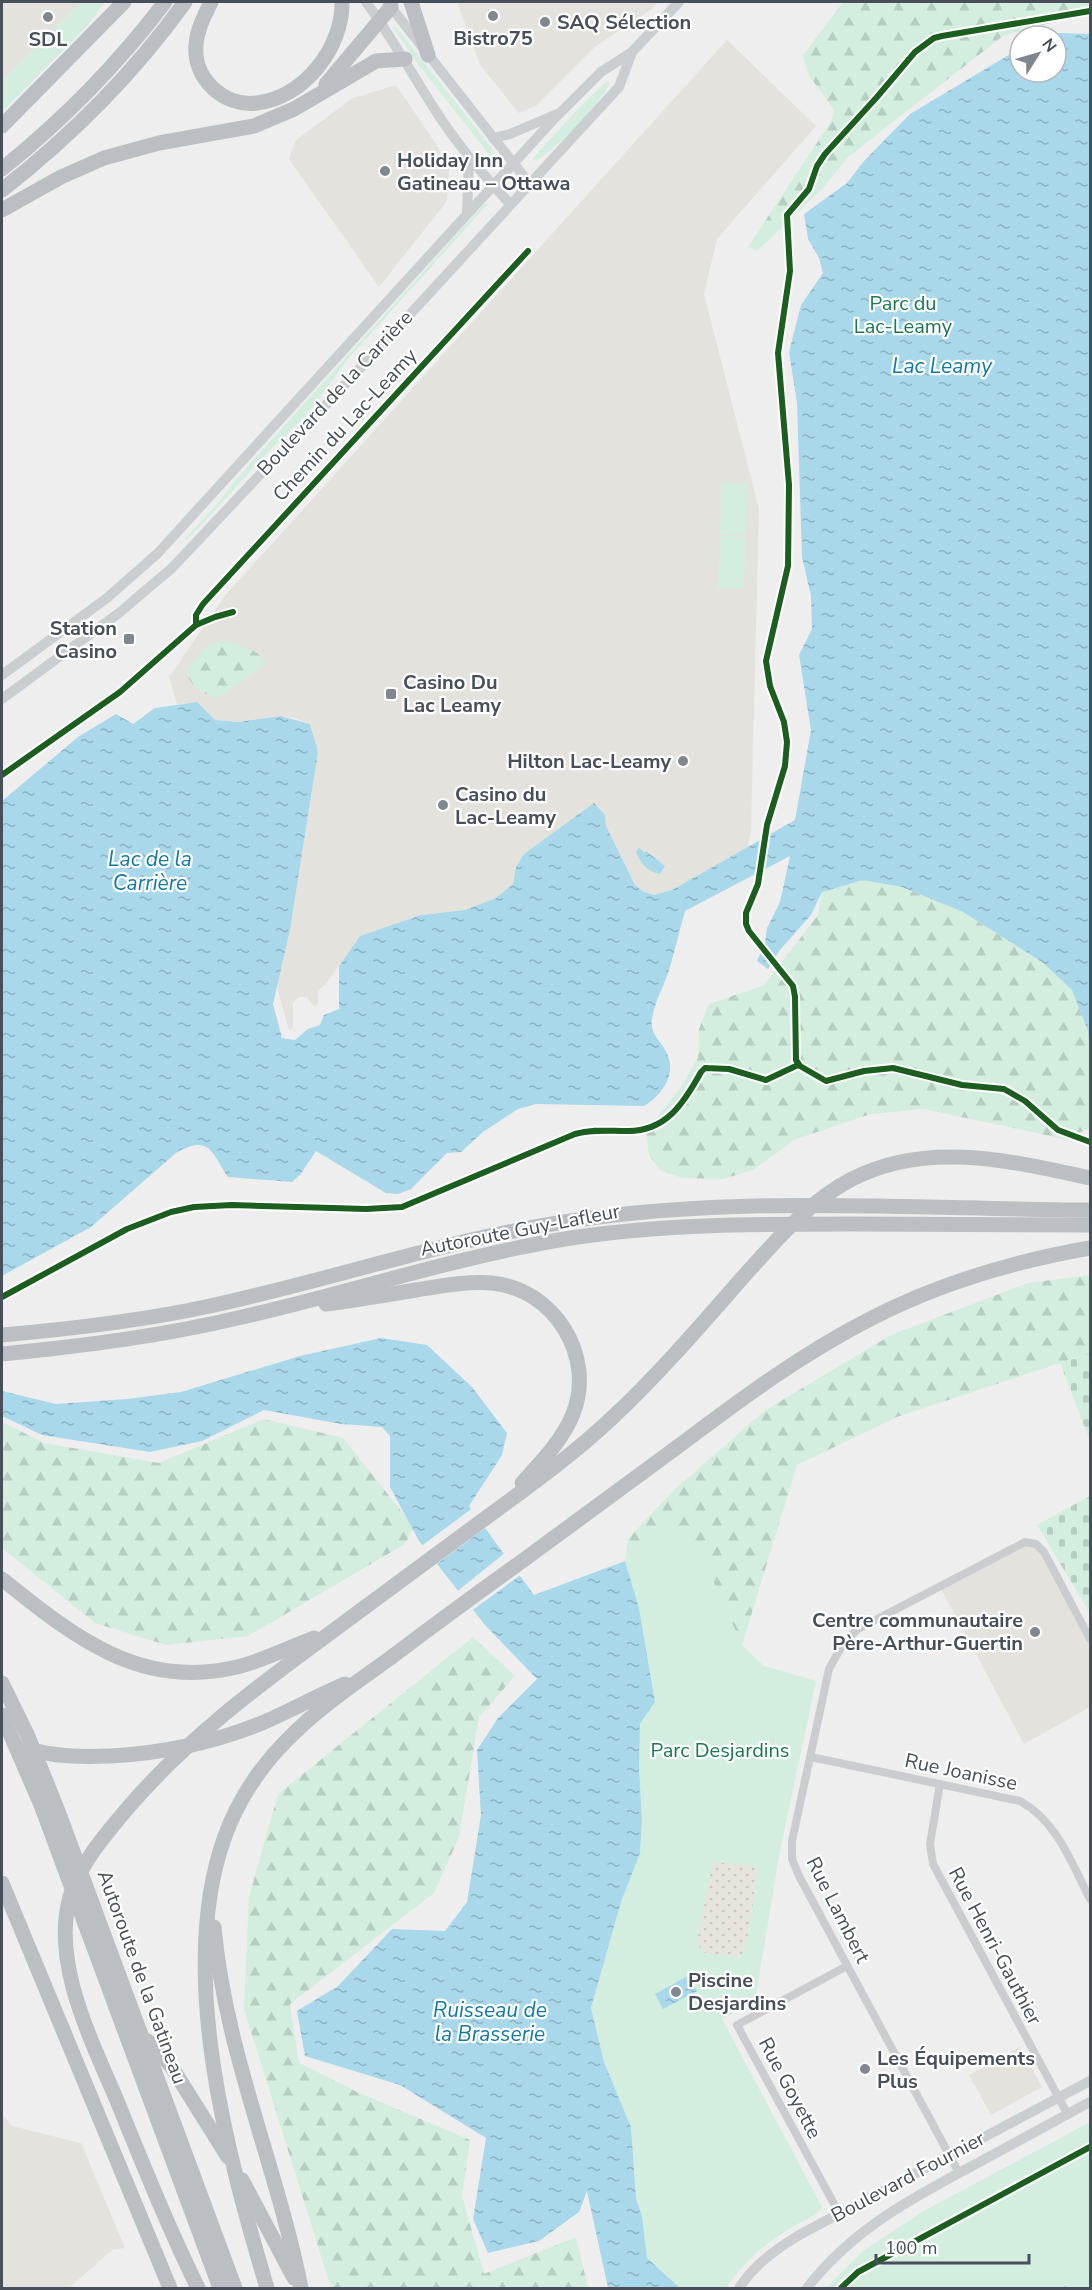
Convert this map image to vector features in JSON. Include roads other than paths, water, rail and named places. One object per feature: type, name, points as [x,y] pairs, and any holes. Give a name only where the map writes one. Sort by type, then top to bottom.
[{"type":"highway","points":[[2,169],[85,95],[165,2]]},
{"type":"highway","points":[[2,189],[51,149],[97,106],[152,45],[185,2]]},
{"type":"highway","points":[[211,2],[197,38],[196,50],[200,68],[210,85],[220,94],[234,101],[248,104],[261,103],[282,95],[315,69],[331,47],[338,32],[342,2]]},
{"type":"highway","points":[[411,2],[428,55]]},
{"type":"highway","points":[[2,126],[121,3]]},
{"type":"highway","points":[[316,95],[380,21],[389,4]]},
{"type":"highway","points":[[2,210],[52,182],[105,158],[159,143],[245,129],[278,117],[376,61],[405,59]]},
{"type":"highway","points":[[198,2289],[172,2235],[85,2022],[75,1994],[67,1957],[65,1933],[67,1912],[75,1884],[85,1865],[111,1829],[153,1780],[228,1710],[584,1443],[661,1369],[789,1228],[823,1197],[846,1182],[879,1167],[918,1158],[950,1156],[1024,1165],[1090,1178]]},
{"type":"highway","name":"Autoroute Guy-Lafleur","points":[[2,1335],[109,1324],[183,1312],[468,1240],[536,1226],[610,1215],[751,1206],[1090,1210]]},
{"type":"highway","name":"Autoroute Guy-Lafleur","points":[[2,1354],[139,1338],[246,1317],[473,1257],[567,1239],[629,1231],[745,1224],[1090,1225]]},
{"type":"highway","points":[[267,2289],[233,2166],[218,2091],[204,1953],[211,1893],[218,1858],[229,1827],[244,1796],[260,1772],[298,1729],[368,1674],[749,1394],[839,1336],[889,1310],[971,1276],[1024,1261],[1090,1248]]},
{"type":"highway","points":[[246,1317],[472,1283],[510,1287],[538,1300],[557,1318],[573,1345],[579,1371],[578,1396],[563,1433],[503,1505]]},
{"type":"highway","points":[[2,1579],[63,1627],[89,1644],[132,1663],[158,1670],[197,1672],[239,1666],[336,1629]]},
{"type":"highway","points":[[2,1735],[37,1751],[85,1756],[154,1752],[209,1741],[274,1718],[368,1674]]},
{"type":"highway","name":"Autoroute de la Gatineau","points":[[2,1683],[27,1734],[58,1811],[235,2289]]},
{"type":"highway","name":"Autoroute de la Gatineau","points":[[2,1715],[41,1805],[220,2289]]},
{"type":"highway","points":[[2,1883],[170,2289]]},
{"type":"highway","points":[[211,1893],[216,1952],[226,2008],[291,2240],[300,2289]]},
{"type":"highway","points":[[141,2035],[171,2066],[257,2206],[300,2289]]},
{"type":"highway","points":[[172,2235],[188,2289]]},
{"type":"main road","points":[[366,2],[469,158],[510,204]]},
{"type":"main road","name":"Boulevard de la Carrière","points":[[2,675],[107,598],[158,553],[561,112],[602,72],[632,52],[679,2]]},
{"type":"main road","points":[[389,4],[529,183]]},
{"type":"main road","name":"Boulevard de la Carrière","points":[[2,699],[112,618],[172,568],[355,374],[619,87],[632,52]]},
{"type":"main road","points":[[493,138],[510,134],[561,112]]},
{"type":"main road","points":[[467,213],[469,158]]},
{"type":"main road","name":"Boulevard Fournier","points":[[738,2289],[767,2256],[801,2234],[1090,2081]]},
{"type":"main road","name":"Boulevard Fournier","points":[[807,2289],[831,2260],[863,2231],[907,2202],[1090,2102]]},
{"type":"street","name":"Rue Lambert","points":[[959,2173],[799,1876],[792,1859],[792,1841],[830,1669],[837,1651],[851,1634],[1020,1543],[1031,1542],[1044,1552],[1090,1639]]},
{"type":"street","name":"Rue Joanisse","points":[[811,1757],[1011,1798],[1037,1812],[1058,1837],[1090,1899]]},
{"type":"street","name":"Rue Henri-Gauthier","points":[[940,1785],[930,1844],[933,1864],[1068,2115]]},
{"type":"street","name":"Rue Goyette","points":[[839,2213],[737,2025],[847,1966]]},
{"type":"water","points":[[1068,33],[1090,34],[1090,1053],[1088,1031],[1072,990],[1042,962],[963,912],[902,887],[863,880],[822,892],[811,915],[780,950],[768,969],[757,961],[765,943],[767,928],[780,902],[790,856],[685,911],[669,970],[652,1019],[654,1034],[668,1056],[670,1071],[661,1091],[644,1106],[536,1104],[518,1109],[483,1132],[461,1152],[447,1153],[411,1189],[398,1194],[386,1193],[316,1151],[300,1175],[292,1182],[228,1177],[208,1148],[196,1145],[176,1153],[91,1227],[2,1276],[2,801],[78,737],[116,714],[133,724],[155,708],[197,702],[215,720],[238,722],[281,716],[310,724],[318,752],[290,930],[273,1004],[282,1038],[295,1040],[308,1029],[320,1025],[324,1015],[339,1009],[339,966],[360,936],[421,915],[465,910],[496,898],[513,884],[516,867],[524,854],[594,803],[605,815],[606,826],[635,885],[644,892],[654,895],[672,890],[795,820],[811,730],[799,655],[812,629],[811,596],[802,557],[797,403],[789,352],[801,305],[823,273],[819,258],[808,239],[804,214],[847,183],[864,161],[910,114],[1008,55],[1008,84],[1068,84]]},
{"type":"water","points":[[639,848],[665,866],[660,874],[651,871],[642,863],[636,852]]},
{"type":"water","name":"Ruisseau de la Brasserie","points":[[381,1338],[427,1345],[472,1387],[507,1433],[502,1455],[469,1506],[534,1595],[625,1561],[639,1608],[655,1702],[640,1724],[639,1767],[642,1821],[640,1853],[621,1902],[591,2008],[604,2062],[631,2127],[636,2198],[642,2216],[647,2258],[680,2288],[608,2288],[587,2191],[579,2212],[539,2241],[488,2253],[473,2219],[486,2138],[400,2085],[305,2056],[297,2011],[338,1986],[392,1929],[445,1931],[467,1902],[481,1815],[477,1750],[498,1718],[537,1679],[485,1625],[419,1541],[390,1487],[390,1436],[382,1427],[341,1424],[264,1410],[202,1441],[150,1452],[42,1435],[2,1416],[2,1391],[56,1404],[127,1399],[181,1392],[300,1356]]},
{"type":"water","name":"Piscine Desjardins","points":[[688,1976],[697,1991],[663,2009],[655,1994]]},
{"type":"place","name":"Bistro75","points":[[493,16]]},
{"type":"place","name":"SDL","points":[[48,17]]},
{"type":"place","name":"SAQ Sélection","points":[[545,22]]},
{"type":"place","name":"Holiday Inn Gatineau – Ottawa","points":[[385,171]]},
{"type":"place","name":"Station Casino","points":[[129,639]]},
{"type":"place","name":"Casino Du Lac Leamy","points":[[391,694]]},
{"type":"place","name":"Hilton Lac-Leamy","points":[[683,761]]},
{"type":"place","name":"Casino du Lac-Leamy","points":[[443,805]]},
{"type":"place","name":"Centre communautaire Père-Arthur-Guertin","points":[[1035,1632]]},
{"type":"place","name":"Piscine Desjardins","points":[[676,1992]]},
{"type":"place","name":"Les Équipements Plus","points":[[865,2069]]},
{"type":"park label","name":"Parc du Lac-Leamy","points":[[903,314]]},
{"type":"park label","name":"Parc Desjardins","points":[[720,1750]]},
{"type":"water label","name":"Lac Leamy","points":[[942,366]]},
{"type":"water label","name":"Lac de la Carrière","points":[[150,871]]}]
